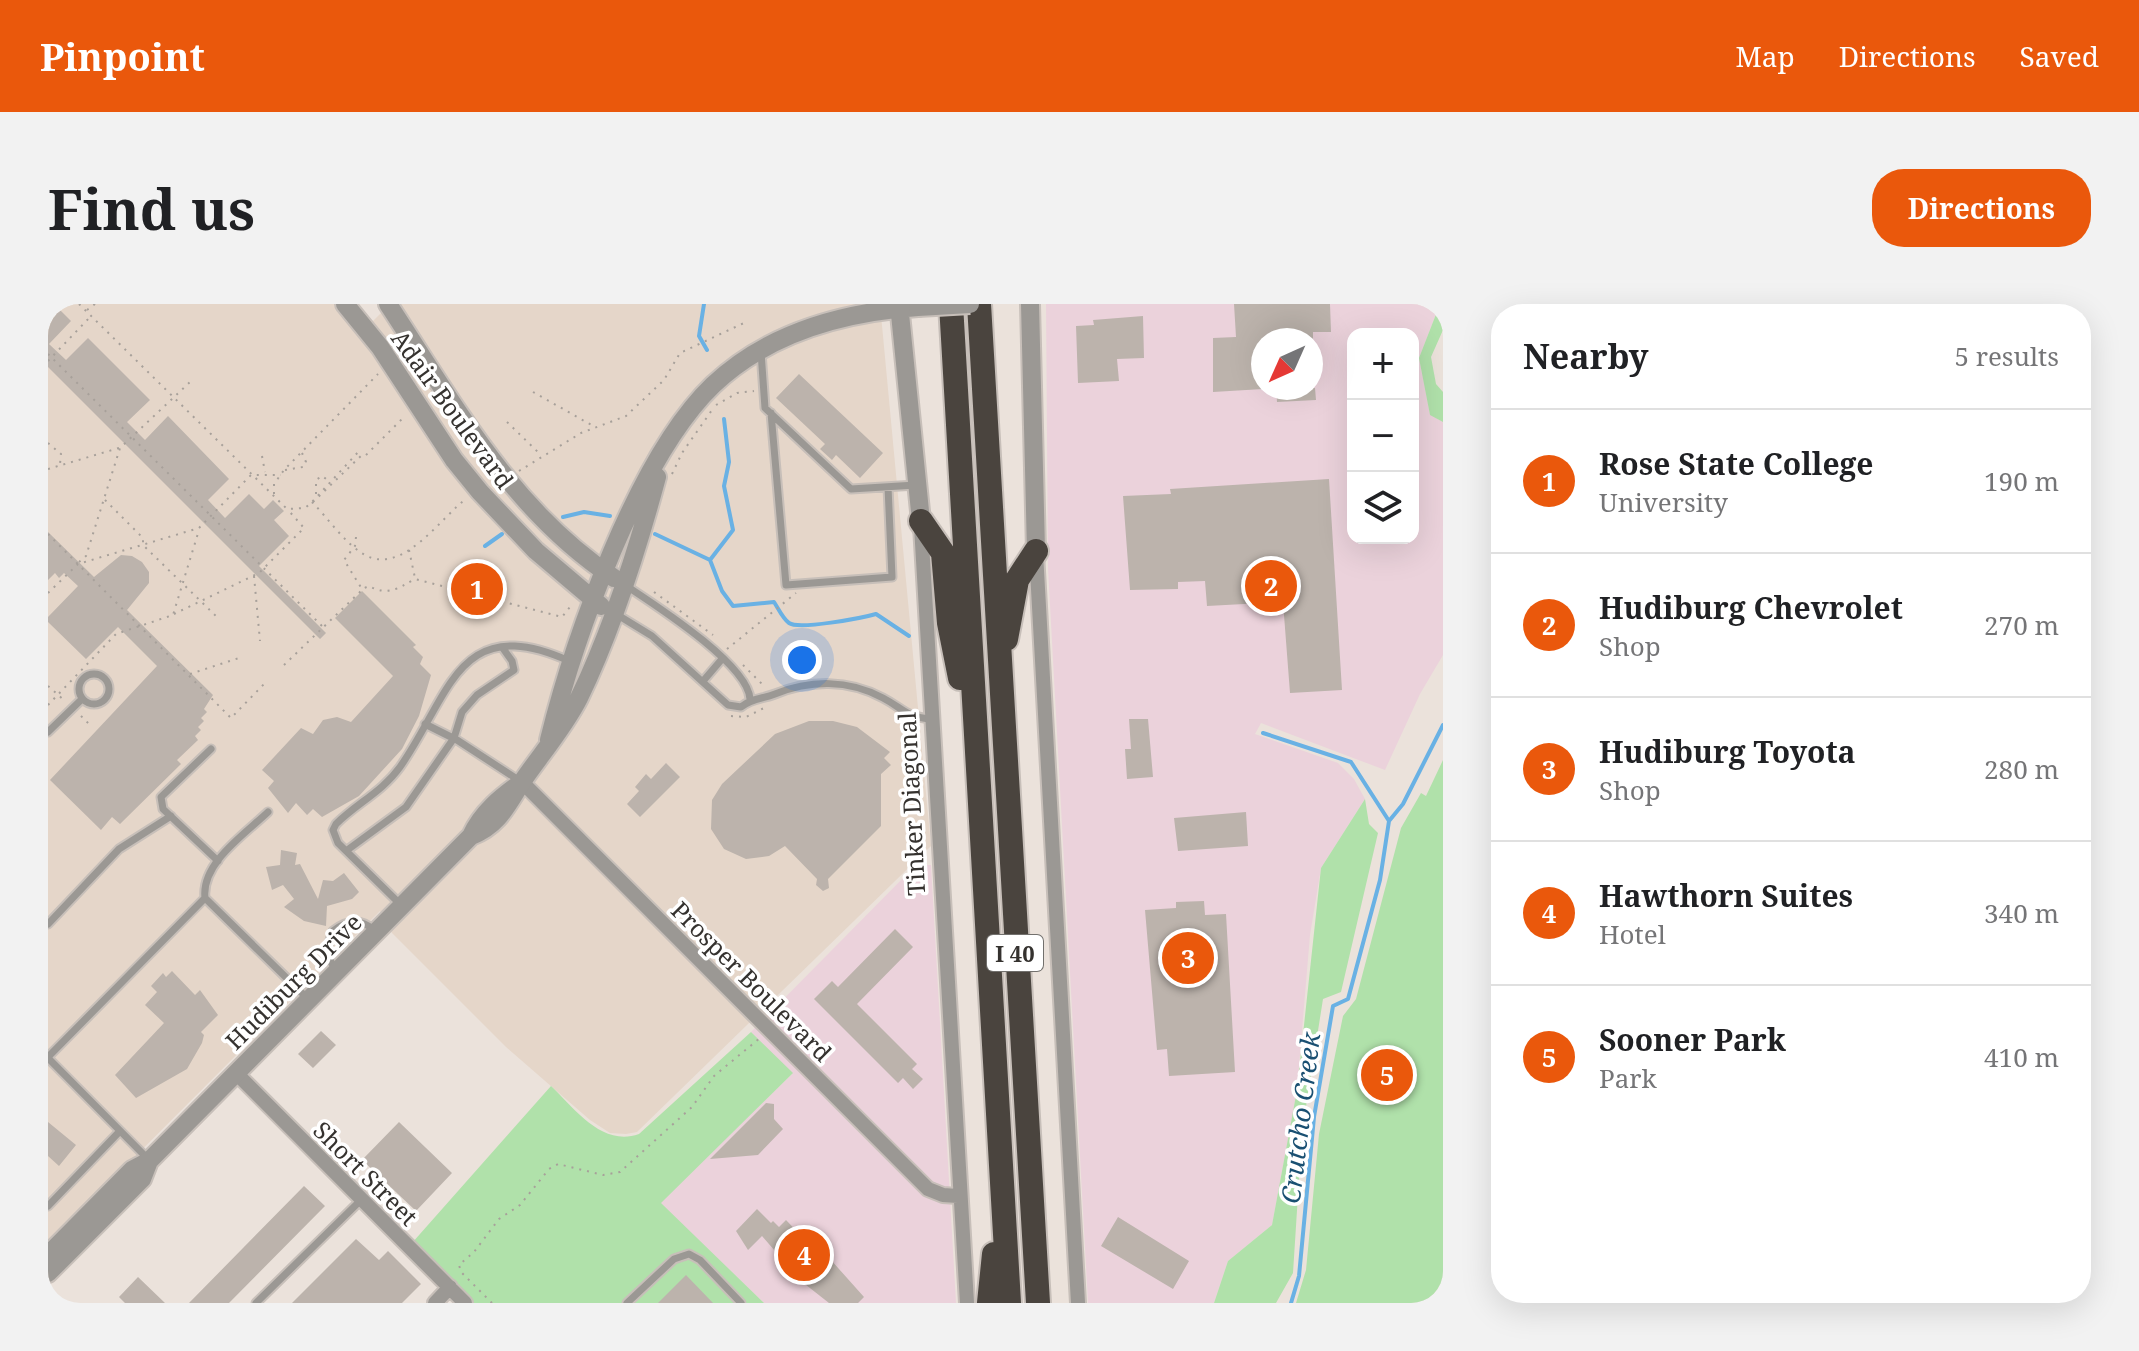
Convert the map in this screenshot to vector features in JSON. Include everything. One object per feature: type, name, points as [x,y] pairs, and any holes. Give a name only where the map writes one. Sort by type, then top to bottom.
[{"type":"highway","name":"I 40","points":[[951,304],[1009,1303]]},
{"type":"highway","name":"I 40","points":[[979,304],[1031,1229],[1038,1303]]},
{"type":"highway","points":[[921,521],[943,553],[949,623],[977,758]]},
{"type":"highway","points":[[999,677],[1017,580],[1036,551]]},
{"type":"highway","points":[[989,1303],[1002,1184]]},
{"type":"highway","points":[[1031,1229],[1055,1303]]},
{"type":"street","name":"Adair Boulevard","points":[[345,304],[391,363],[454,460],[491,505],[592,606],[614,613]]},
{"type":"street","name":"Adair Boulevard","points":[[388,304],[450,404],[490,459],[558,533],[623,584]]},
{"type":"street","name":"Hudiburg Drive","points":[[549,740],[592,606],[633,507],[685,417],[713,385],[761,350],[788,335],[847,317],[899,306],[970,304]]},
{"type":"street","points":[[1030,304],[1036,551],[1078,1303]]},
{"type":"street","name":"Tinker Diagonal","points":[[899,306],[918,485],[935,719],[958,1196],[967,1303]]},
{"type":"street","points":[[847,317],[882,322],[901,334]]},
{"type":"street","name":"Hudiburg Drive","points":[[48,1255],[132,1170],[149,1161],[471,836],[487,830],[511,804],[549,740],[578,701],[614,613],[664,451]]},
{"type":"street","name":"Prosper Boulevard","points":[[522,782],[928,1189],[943,1195],[958,1196]]},
{"type":"street","name":"Short Street","points":[[236,1073],[465,1303]]},
{"type":"street","name":"Hudiburg Drive","points":[[48,1273],[142,1179],[149,1161]]},
{"type":"street","points":[[435,1303],[450,1287]]},
{"type":"lane","points":[[761,350],[765,408],[851,489],[918,485]]},
{"type":"lane","points":[[771,413],[786,585],[892,577],[888,487]]},
{"type":"lane","name":"Adair Boulevard","points":[[623,584],[680,621],[722,659],[749,687],[750,699]]},
{"type":"lane","name":"Adair Boulevard","points":[[614,613],[652,636],[728,705],[741,707],[750,699],[769,697],[798,685],[842,684],[867,690],[907,716],[935,719]]},
{"type":"lane","points":[[346,851],[406,807],[454,738],[462,712],[477,695],[514,670],[502,647]]},
{"type":"lane","points":[[402,905],[334,837],[336,824],[388,782],[459,669],[476,656],[502,647],[540,648],[572,663]]},
{"type":"lane","points":[[704,680],[722,659]]},
{"type":"lane","points":[[96,673],[105,678],[110,687],[104,700],[90,704],[82,699],[79,684],[86,676],[96,673]]},
{"type":"lane","points":[[48,732],[82,699]]},
{"type":"lane","points":[[425,724],[454,738],[522,782]]},
{"type":"lane","points":[[211,749],[161,797],[163,809],[218,861]]},
{"type":"lane","points":[[149,1161],[48,1058],[205,898],[206,878],[218,861],[268,812]]},
{"type":"lane","points":[[48,924],[119,849],[171,816]]},
{"type":"lane","points":[[205,898],[309,999]]},
{"type":"lane","points":[[337,971],[326,953],[333,931],[350,921],[364,923],[375,932]]},
{"type":"lane","points":[[48,1206],[120,1131]]},
{"type":"lane","points":[[256,1303],[362,1199]]},
{"type":"lane","points":[[627,1303],[674,1259],[689,1254],[700,1260],[741,1303]]},
{"type":"path","points":[[48,705],[116,634],[173,615],[254,576],[304,528],[79,304]]},
{"type":"path","points":[[86,311],[95,304]]},
{"type":"path","points":[[48,361],[91,316]]},
{"type":"path","points":[[689,347],[746,322]]},
{"type":"path","points":[[48,354],[323,627]]},
{"type":"path","points":[[274,497],[274,484],[284,470],[391,363]]},
{"type":"path","points":[[48,469],[120,448],[190,382]]},
{"type":"path","points":[[672,474],[682,453],[715,407],[737,393],[764,391]]},
{"type":"path","points":[[533,392],[596,428]]},
{"type":"path","points":[[287,509],[305,508],[314,503],[417,404]]},
{"type":"path","points":[[507,422],[542,455]]},
{"type":"path","points":[[48,443],[61,454],[60,465]]},
{"type":"path","points":[[48,593],[86,556],[120,448]]},
{"type":"path","points":[[316,496],[360,450]]},
{"type":"path","points":[[284,470],[303,467],[306,462],[301,452]]},
{"type":"path","points":[[262,456],[265,473]]},
{"type":"path","points":[[78,564],[199,528],[251,475],[276,472],[281,475]]},
{"type":"path","points":[[314,503],[316,480],[322,476],[329,482]]},
{"type":"path","points":[[105,500],[143,538],[143,545],[175,580],[183,582],[219,619]]},
{"type":"path","points":[[173,615],[199,528]]},
{"type":"path","points":[[48,534],[231,718],[266,682]]},
{"type":"path","points":[[356,537],[355,546],[344,560],[362,589]]},
{"type":"path","points":[[409,550],[415,579]]},
{"type":"path","points":[[254,576],[260,641]]},
{"type":"path","points":[[284,665],[362,589],[369,586],[378,592],[392,592],[415,579],[562,617],[574,603],[592,606]]},
{"type":"path","points":[[727,649],[789,599]]},
{"type":"path","points":[[188,675],[242,657]]},
{"type":"path","points":[[723,712],[735,719],[771,705]]},
{"type":"path","points":[[492,1303],[461,1272],[459,1265],[474,1252],[499,1219],[520,1205],[558,1164],[603,1175],[620,1172],[692,1107],[714,1076],[769,1028]]},
{"type":"shaded area","points":[[48,304],[336,304],[363,331],[390,304],[880,304],[931,846],[637,1132],[626,1134],[610,1133],[590,1120],[506,1047],[392,933],[380,911],[48,1244]]},
{"type":"shaded area","points":[[1046,304],[1440,304],[1419,358],[1430,414],[1443,422],[1443,655],[1420,694],[1385,770],[1261,723],[1255,734],[1338,763],[1354,779],[1365,799],[1321,868],[1310,935],[1297,1090],[1272,1225],[1228,1261],[1214,1303],[1088,1303],[1048,568]]},
{"type":"shaded area","points":[[931,865],[956,1303],[764,1303],[660,1203],[792,1074],[751,1032],[910,871]]},
{"type":"green space","points":[[1440,304],[1443,304],[1443,330],[1431,357],[1436,384],[1443,392],[1443,422],[1430,415],[1419,358]]},
{"type":"green space","points":[[1443,760],[1443,1303],[1296,1303],[1306,1270],[1319,1134],[1343,1016],[1356,999],[1401,828],[1421,793],[1426,796]]},
{"type":"green space","points":[[1365,799],[1369,824],[1378,833],[1341,992],[1323,999],[1302,1132],[1293,1273],[1276,1303],[1214,1303],[1228,1261],[1272,1225],[1297,1090],[1321,868]]},
{"type":"green space","points":[[751,1032],[793,1073],[661,1203],[764,1303],[474,1303],[412,1243],[551,1086],[601,1131],[626,1137],[639,1134]]},
{"type":"building","points":[[48,304],[54,304],[71,321],[49,344],[66,360],[88,338],[150,400],[127,422],[145,440],[168,416],[229,479],[208,500],[225,518],[249,494],[264,509],[273,500],[284,511],[274,520],[289,536],[259,566],[326,633],[320,639],[48,367]]},
{"type":"building","points":[[1234,304],[1330,304],[1331,332],[1323,332],[1323,328],[1251,328],[1251,390],[1213,392],[1213,338],[1236,337]]},
{"type":"building","points":[[1143,316],[1144,358],[1117,359],[1119,381],[1078,383],[1076,326],[1094,325],[1093,320]]},
{"type":"building","points":[[799,374],[883,453],[860,478],[836,455],[832,460],[820,449],[825,444],[776,398]]},
{"type":"building","points":[[1329,479],[1342,690],[1290,693],[1283,602],[1207,606],[1205,581],[1178,582],[1178,589],[1130,590],[1123,496],[1171,494],[1170,489]]},
{"type":"building","points":[[48,532],[94,577],[121,555],[132,556],[142,562],[149,572],[149,583],[127,610],[213,695],[204,709],[207,712],[201,718],[204,721],[198,727],[201,730],[195,736],[198,740],[177,760],[181,764],[120,824],[112,817],[101,830],[50,780],[157,666],[118,627],[86,659],[48,622],[48,617],[78,586],[64,573],[59,578],[55,573],[48,580]]},
{"type":"building","points":[[362,591],[416,645],[413,647],[423,657],[420,664],[431,675],[419,716],[402,749],[359,796],[322,817],[313,809],[307,815],[296,803],[288,813],[268,788],[274,781],[262,770],[301,728],[313,734],[323,720],[337,717],[351,722],[393,676],[335,618]]},
{"type":"building","points":[[1129,719],[1148,719],[1153,777],[1127,779],[1125,749],[1131,749]]},
{"type":"building","points":[[809,721],[833,721],[857,727],[890,752],[884,758],[891,765],[881,774],[881,826],[828,879],[829,888],[823,891],[816,885],[817,879],[785,846],[769,856],[746,859],[724,849],[711,829],[712,800],[722,784],[775,734]]},
{"type":"building","points":[[666,763],[680,777],[640,817],[627,804],[639,791],[635,787],[646,774],[651,779]]},
{"type":"building","points":[[1246,812],[1248,846],[1178,851],[1174,818]]},
{"type":"building","points":[[281,850],[297,853],[295,865],[300,864],[318,899],[323,880],[333,881],[344,873],[359,892],[352,899],[327,906],[326,926],[304,921],[284,907],[294,899],[283,885],[272,890],[266,867],[280,865]]},
{"type":"building","points":[[1204,901],[1205,915],[1226,914],[1235,1072],[1169,1076],[1167,1049],[1157,1050],[1145,910],[1176,908],[1176,902]]},
{"type":"building","points":[[895,929],[913,947],[857,1004],[917,1064],[912,1069],[923,1079],[913,1089],[903,1078],[898,1083],[814,999],[832,981],[838,987]]},
{"type":"building","points":[[172,971],[195,995],[200,990],[218,1015],[201,1032],[204,1035],[202,1043],[187,1069],[136,1098],[115,1075],[164,1023],[145,1005],[157,992],[151,986],[163,973],[166,977]]},
{"type":"building","points":[[321,1031],[336,1045],[313,1068],[298,1054]]},
{"type":"building","points":[[766,1103],[774,1104],[774,1119],[783,1129],[758,1155],[710,1159]]},
{"type":"building","points":[[48,1122],[76,1145],[59,1166],[48,1156]]},
{"type":"building","points":[[399,1122],[452,1173],[416,1211],[362,1160]]},
{"type":"building","points":[[304,1186],[325,1206],[229,1303],[189,1303]]},
{"type":"building","points":[[757,1209],[779,1227],[786,1220],[810,1245],[814,1241],[864,1297],[858,1303],[829,1303],[801,1281],[762,1236],[748,1250],[736,1231]]},
{"type":"building","points":[[1118,1217],[1189,1261],[1173,1289],[1101,1246]]},
{"type":"building","points":[[356,1239],[379,1260],[388,1251],[421,1284],[402,1303],[292,1303]]},
{"type":"building","points":[[686,1275],[713,1303],[658,1303]]},
{"type":"building","points":[[138,1277],[165,1303],[125,1303],[119,1297]]},
{"type":"waterway","points":[[704,304],[699,336],[707,350]]},
{"type":"waterway","points":[[724,419],[729,462],[724,486],[733,530],[710,560],[722,591],[733,606],[774,602],[787,621],[795,625],[831,623],[876,614],[909,636]]},
{"type":"waterway","points":[[563,517],[584,512],[610,516]]},
{"type":"waterway","points":[[485,546],[502,534]]},
{"type":"waterway","points":[[655,534],[710,560]]},
{"type":"waterway","name":"Crutcho Creek","points":[[1291,1303],[1299,1276],[1314,1117],[1333,1006],[1348,999],[1380,880],[1389,821],[1403,804],[1443,725]]},
{"type":"waterway","points":[[1263,733],[1351,762],[1389,821]]},
{"type":"place","name":"Hudiburg Chevrolet","points":[[1271,586]]},
{"type":"place","name":"Rose State College","points":[[477,589]]},
{"type":"place","name":"Hudiburg Toyota","points":[[1188,958]]},
{"type":"place","name":"Sooner Park","points":[[1387,1075]]},
{"type":"place","name":"Hawthorn Suites","points":[[804,1255]]}]
